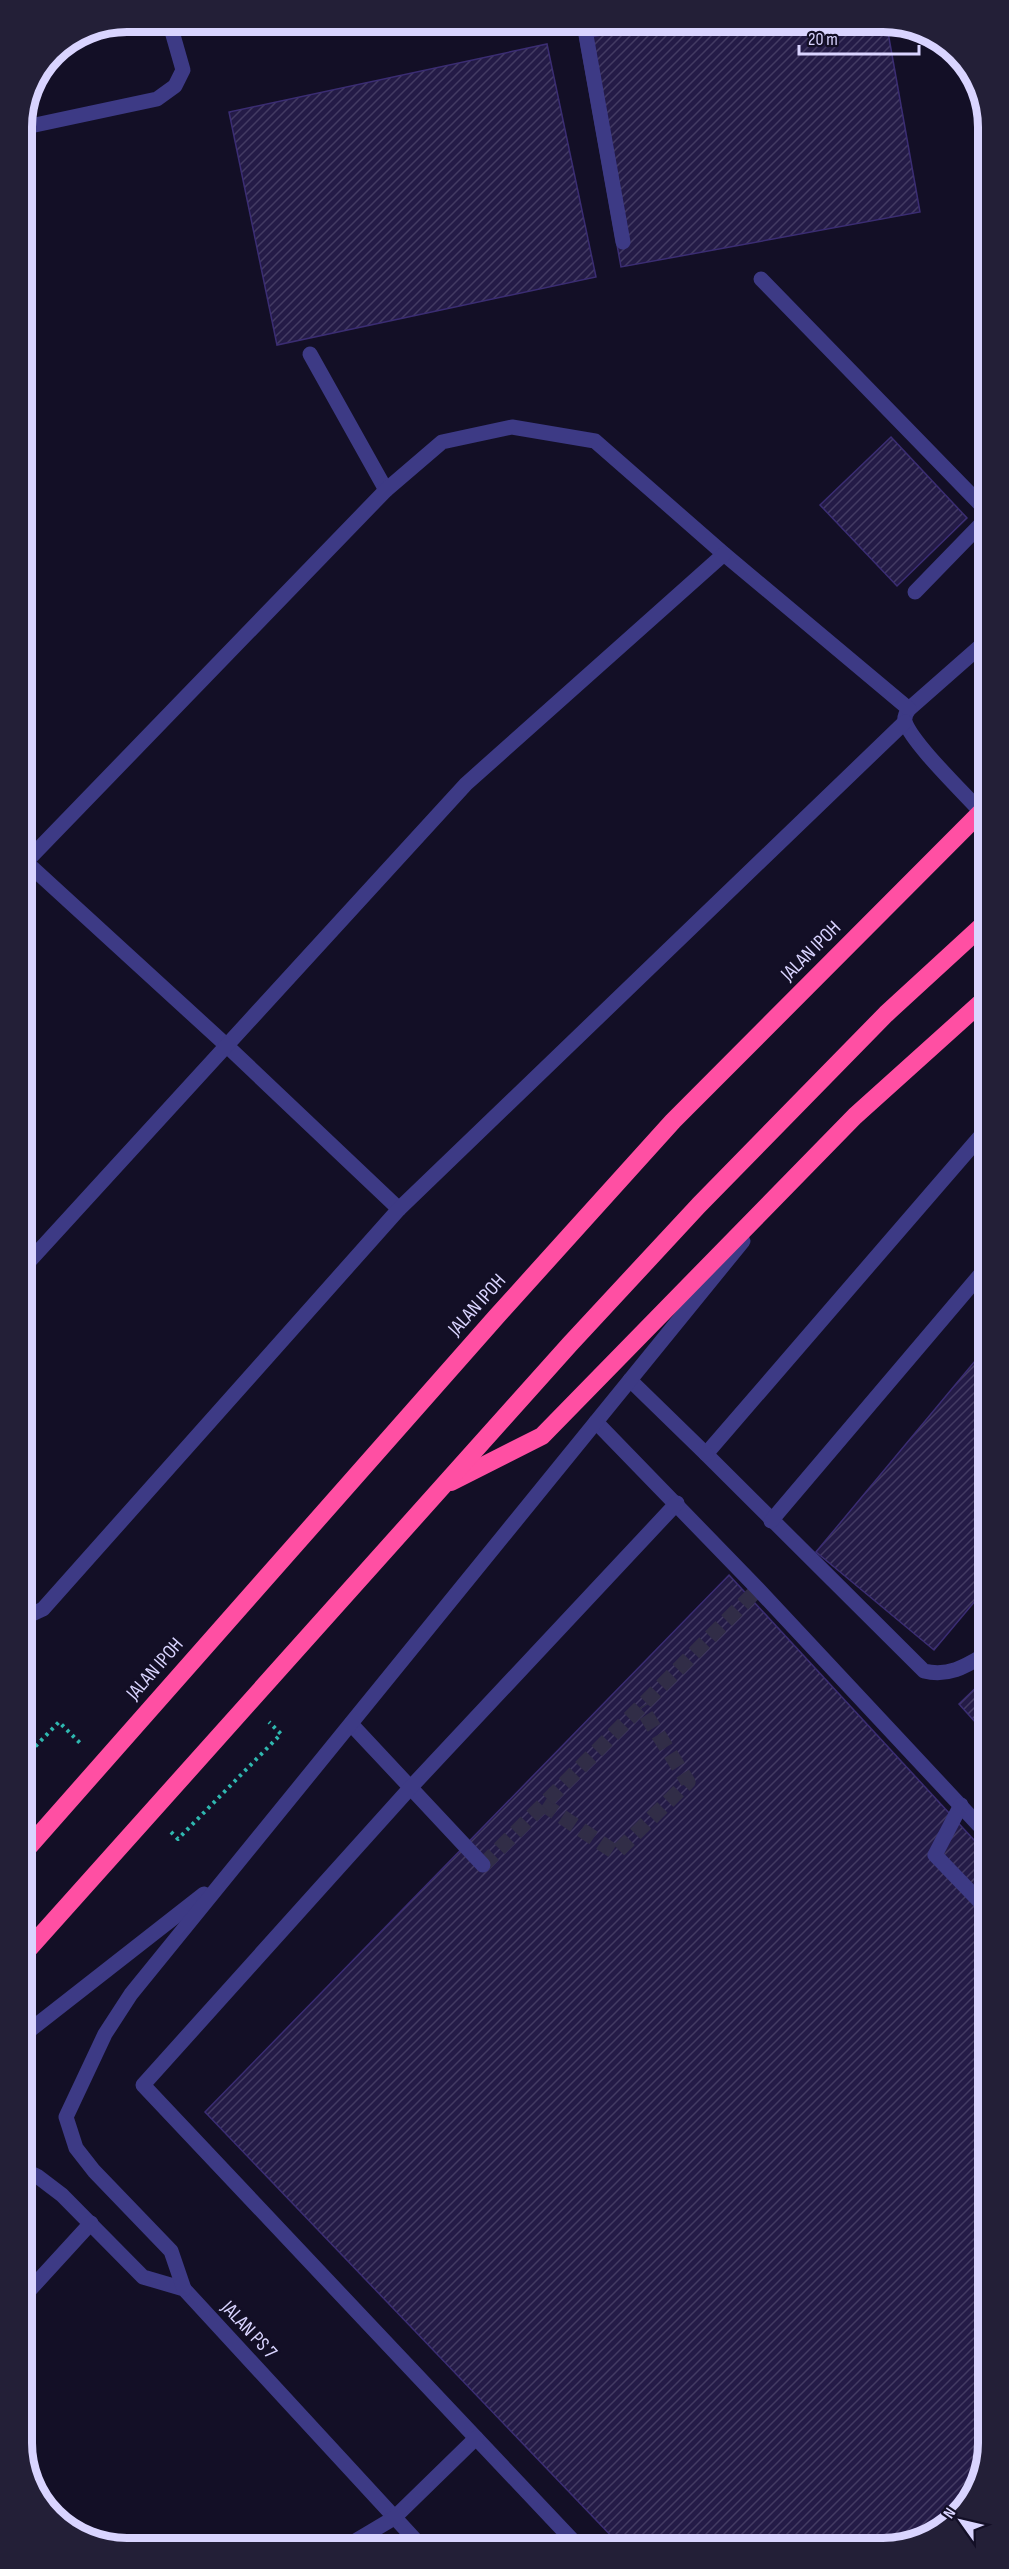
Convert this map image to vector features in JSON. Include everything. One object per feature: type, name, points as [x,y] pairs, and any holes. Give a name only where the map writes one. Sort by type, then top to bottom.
[{"type":"highway","name":"JALAN IPOH","points":[[32,1843],[497,1316],[674,1121],[977,816]]},
{"type":"highway","points":[[32,1945],[442,1486],[699,1205],[886,1014],[977,930]]},
{"type":"highway","points":[[442,1486],[542,1436],[855,1116],[977,1006]]},
{"type":"street","points":[[32,126],[157,99],[175,86],[183,69],[172,32]]},
{"type":"street","points":[[585,32],[623,242]]},
{"type":"street","points":[[760,279],[977,500]]},
{"type":"street","points":[[310,354],[386,490]]},
{"type":"street","points":[[32,856],[386,490],[442,442],[512,427],[595,441],[907,715],[917,741],[977,806]]},
{"type":"street","points":[[915,592],[977,528]]},
{"type":"street","points":[[32,1258],[465,784],[724,554]]},
{"type":"street","points":[[32,1614],[43,1608],[399,1209],[907,715],[977,650]]},
{"type":"street","points":[[32,871],[226,1045],[399,1209]]},
{"type":"street","points":[[706,1454],[977,1140]]},
{"type":"street","points":[[184,2289],[171,2251],[93,2171],[76,2148],[66,2117],[111,2024],[131,1994],[792,1182]]},
{"type":"street","points":[[771,1521],[977,1278]]},
{"type":"street","points":[[630,1380],[924,1671],[935,1674],[957,1671],[977,1659]]},
{"type":"street","points":[[596,1422],[758,1588],[977,1823]]},
{"type":"street","points":[[571,2538],[143,2085],[411,1787],[677,1503]]},
{"type":"street","points":[[351,1724],[483,1865]]},
{"type":"street","points":[[961,1806],[934,1855],[977,1899]]},
{"type":"street","points":[[32,2029],[226,1878]]},
{"type":"street","points":[[32,2174],[62,2195],[143,2277],[184,2289]]},
{"type":"street","points":[[32,2287],[91,2223]]},
{"type":"street","name":"JALAN PS 7","points":[[184,2289],[413,2537]]},
{"type":"street","points":[[362,2537],[394,2518],[476,2438]]},
{"type":"path","points":[[178,1839],[280,1734],[249,1703]]},
{"type":"path","points":[[32,1750],[59,1722]]},
{"type":"building","points":[[617,32],[888,32],[920,212],[621,267],[580,39]]},
{"type":"building","points":[[547,44],[596,277],[277,345],[229,112]]},
{"type":"building","points":[[891,437],[967,518],[897,586],[820,505]]},
{"type":"building","points":[[977,1359],[977,1599],[934,1650],[816,1552]]},
{"type":"building","points":[[729,1575],[977,1843],[977,2455],[964,2491],[931,2491],[931,2524],[901,2536],[883,2538],[613,2538],[205,2112]]},
{"type":"building","points":[[977,1687],[977,1724],[959,1704]]},
{"type":"tunnel","points":[[483,1865],[758,1589]]},
{"type":"tunnel","points":[[543,1804],[616,1853],[688,1782],[641,1707]]}]
